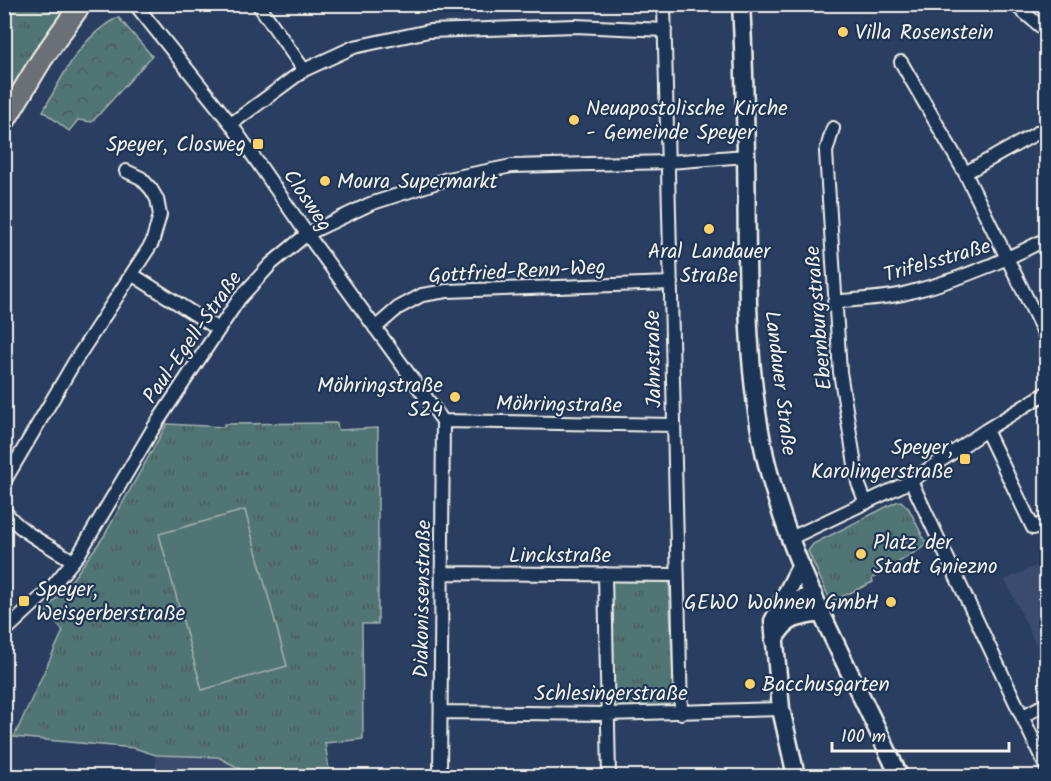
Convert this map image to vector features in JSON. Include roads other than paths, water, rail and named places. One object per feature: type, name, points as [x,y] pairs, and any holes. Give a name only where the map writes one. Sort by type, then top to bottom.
[{"type":"main road","points":[[4,122],[42,59],[81,4]]},
{"type":"main road","name":"Landauer Straße","points":[[741,4],[750,358],[765,456],[789,539],[821,613],[899,777]]},
{"type":"main road","points":[[796,777],[781,709],[772,621],[801,565]]},
{"type":"main road","points":[[778,610],[814,595]]},
{"type":"main road","points":[[774,640],[790,620],[821,613]]},
{"type":"street","name":"Closweg","points":[[135,4],[231,124],[307,234],[443,421]]},
{"type":"street","points":[[258,4],[304,70]]},
{"type":"street","name":"Jahnstraße","points":[[664,4],[681,713]]},
{"type":"street","points":[[1014,4],[1047,31]]},
{"type":"street","points":[[231,124],[304,70],[354,47],[429,31],[575,26],[666,30]]},
{"type":"street","points":[[901,62],[965,173],[1047,337]]},
{"type":"street","name":"Ebernburgstraße","points":[[833,128],[826,152],[840,372],[858,483],[866,503]]},
{"type":"street","points":[[965,173],[1047,128]]},
{"type":"street","name":"Paul-Egell-Straße","points":[[4,632],[44,594],[73,561],[94,530],[154,427],[218,329],[254,281],[307,234],[370,204],[447,179],[512,166],[669,162],[746,156]]},
{"type":"street","points":[[4,482],[78,356],[153,243],[158,228],[159,208],[155,194],[141,178],[126,171]]},
{"type":"street","name":"Trifelsstraße","points":[[834,302],[902,294],[980,270],[1009,259],[1047,239]]},
{"type":"street","points":[[133,275],[218,329]]},
{"type":"street","name":"Gottfried-Renn-Weg","points":[[375,328],[398,308],[422,295],[447,291],[671,283]]},
{"type":"street","points":[[789,539],[911,481],[986,430],[1047,393]]},
{"type":"street","name":"Möhringstraße","points":[[443,421],[674,425]]},
{"type":"street","name":"Diakonissenstraße","points":[[440,777],[443,421]]},
{"type":"street","points":[[986,430],[1033,528],[1047,522]]},
{"type":"street","points":[[911,481],[1047,767]]},
{"type":"street","points":[[4,510],[23,528],[73,561]]},
{"type":"street","name":"Linckstraße","points":[[442,573],[677,575]]},
{"type":"street","points":[[604,574],[609,777]]},
{"type":"street","points":[[1023,716],[1047,704]]},
{"type":"street","name":"Schlesingerstraße","points":[[441,712],[607,714],[781,709]]},
{"type":"place","name":"Villa Rosenstein","points":[[843,32]]},
{"type":"place","name":"Neuapostolische Kirche - Gemeinde Speyer","points":[[574,120]]},
{"type":"place","name":"Speyer, Closweg","points":[[258,144]]},
{"type":"place","name":"Moura Supermarkt","points":[[325,181]]},
{"type":"place","name":"Aral Landauer Straße","points":[[709,229]]},
{"type":"place","name":"Möhringstraße S24","points":[[455,397]]},
{"type":"place","name":"Speyer, Karolingerstraße","points":[[965,459]]},
{"type":"place","name":"Platz der Stadt Gniezno","points":[[861,554]]},
{"type":"place","name":"Speyer, Weisgerberstraße","points":[[24,601]]},
{"type":"place","name":"GEWO Wohnen GmbH","points":[[891,602]]},
{"type":"place","name":"Bacchusgarten","points":[[750,684]]}]
